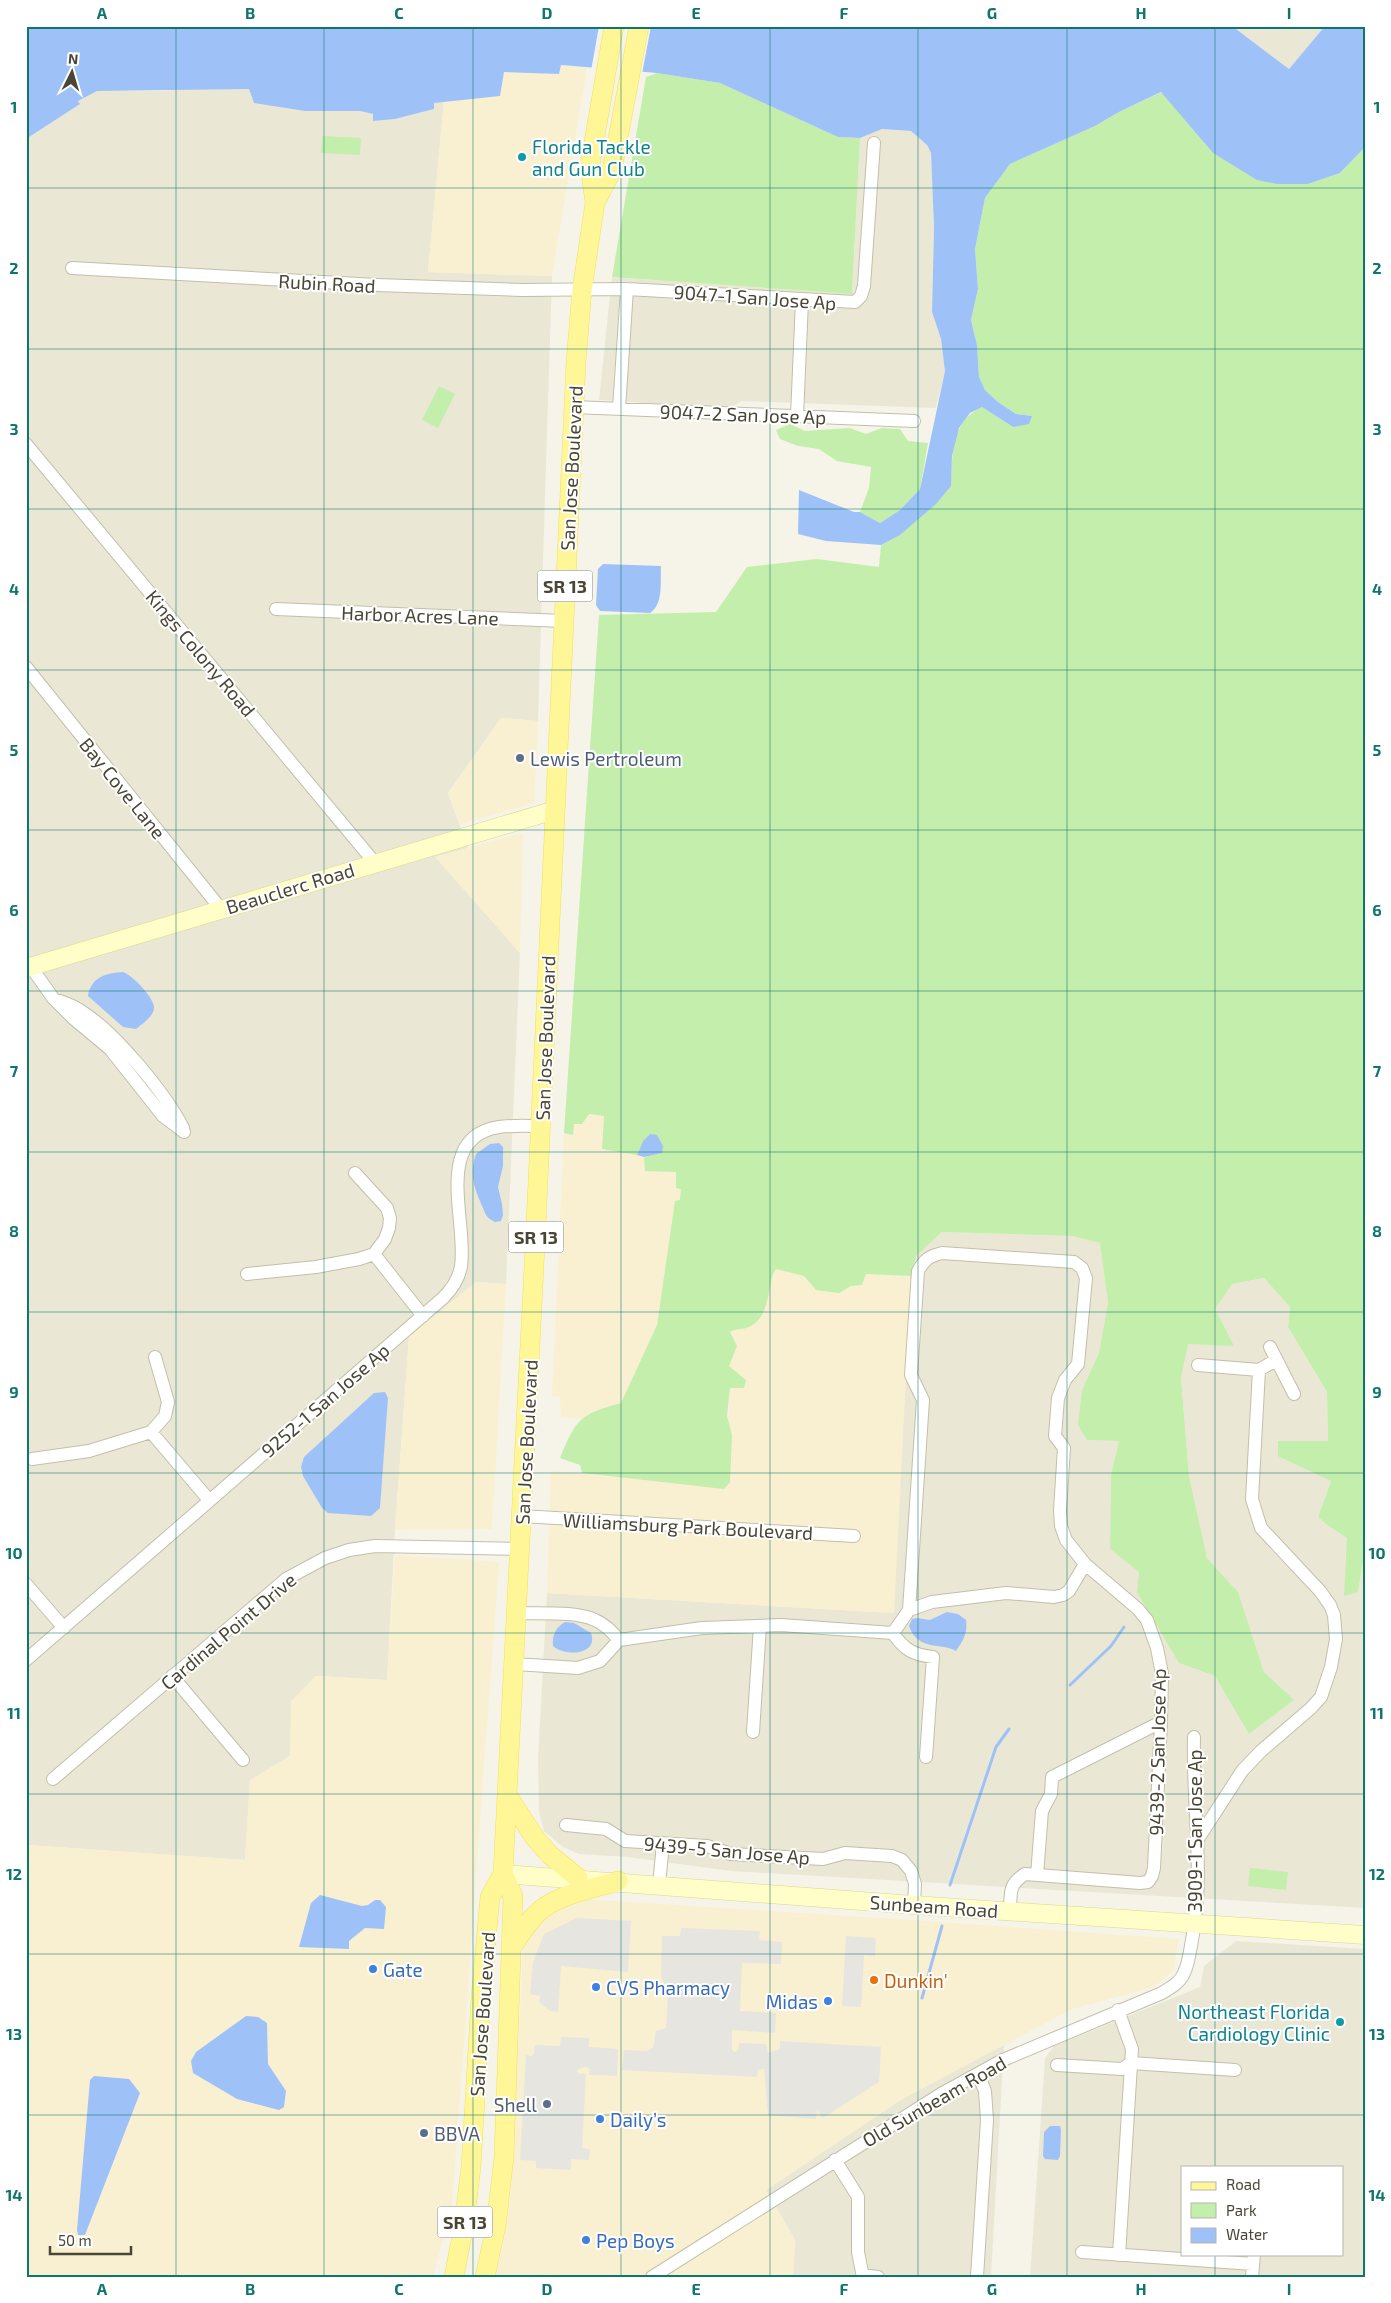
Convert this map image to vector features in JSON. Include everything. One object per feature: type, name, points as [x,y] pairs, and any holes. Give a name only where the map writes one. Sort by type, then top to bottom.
[{"type":"main road","name":"San Jose Boulevard","points":[[454,2277],[464,2225],[471,2167],[481,1997],[490,1897],[503,1874],[518,1613],[573,407],[582,290],[595,203],[590,165],[614,26]]},
{"type":"main road","name":"San Jose Boulevard","points":[[595,203],[612,170],[639,26]]},
{"type":"main road","points":[[508,1795],[535,1838],[550,1855],[578,1878]]},
{"type":"main road","name":"San Jose Boulevard","points":[[485,2277],[496,2226],[504,2157],[513,1896],[503,1874]]},
{"type":"main road","points":[[511,1948],[533,1918],[543,1909],[560,1899],[618,1881]]},
{"type":"street","name":"9047-1 San Jose Ap","points":[[582,290],[627,289],[802,301],[855,302],[861,296],[864,286],[874,143]]},
{"type":"street","name":"Rubin Road","points":[[72,268],[377,285],[582,290]]},
{"type":"street","points":[[620,409],[627,289]]},
{"type":"street","points":[[797,416],[802,301]]},
{"type":"street","name":"9047-2 San Jose Ap","points":[[573,407],[914,421]]},
{"type":"street","name":"Kings Colony Road","points":[[26,444],[375,863]]},
{"type":"street","name":"Harbor Acres Lane","points":[[276,609],[564,621]]},
{"type":"street","name":"Bay Cove Lane","points":[[26,667],[221,909]]},
{"type":"street","name":"Beauclerc Road","points":[[28,968],[555,810]]},
{"type":"street","points":[[28,968],[53,998],[74,1019],[129,1064],[173,1109],[184,1132],[163,1116],[129,1064]]},
{"type":"street","name":"9252-1 San Jose Ap","points":[[26,1660],[423,1316],[453,1287],[462,1265],[458,1167],[467,1145],[479,1134],[500,1126],[541,1126]]},
{"type":"street","points":[[247,1274],[316,1267],[359,1260],[374,1254],[385,1239],[390,1218],[387,1208],[355,1173]]},
{"type":"street","name":"9439-2 San Jose Ap","points":[[909,1610],[924,1400],[911,1375],[918,1271],[923,1262],[931,1255],[942,1253],[1074,1262],[1082,1268],[1086,1278],[1078,1364],[1065,1380],[1058,1398],[1055,1436],[1064,1448],[1061,1526],[1066,1540],[1085,1564],[1138,1609],[1147,1620],[1157,1648],[1162,1674],[1162,1722],[1152,1876],[1148,1882],[1140,1882],[1025,1874],[1015,1881],[1011,1888],[1010,1911]]},
{"type":"street","points":[[374,1254],[423,1316]]},
{"type":"street","points":[[1270,1347],[1294,1394]]},
{"type":"street","points":[[32,1460],[89,1451],[151,1432],[165,1416],[168,1402],[155,1357]]},
{"type":"street","points":[[1198,1365],[1258,1370],[1276,1360]]},
{"type":"street","points":[[1198,1839],[1242,1771],[1261,1751],[1310,1709],[1321,1697],[1331,1666],[1336,1639],[1334,1615],[1330,1605],[1261,1528],[1252,1499],[1258,1370]]},
{"type":"street","points":[[151,1432],[209,1500]]},
{"type":"street","name":"Williamsburg Park Boulevard","points":[[522,1516],[854,1536]]},
{"type":"street","name":"Cardinal Point Drive","points":[[53,1779],[286,1579],[325,1558],[349,1550],[375,1546],[520,1549]]},
{"type":"street","points":[[893,1633],[909,1610],[932,1602],[1006,1593],[1062,1595],[1069,1591],[1085,1564]]},
{"type":"street","points":[[26,1584],[64,1628]]},
{"type":"street","points":[[518,1613],[581,1616],[595,1619],[606,1626],[619,1640]]},
{"type":"street","points":[[515,1664],[578,1668],[591,1666],[600,1661],[619,1640],[702,1628],[780,1625],[893,1633]]},
{"type":"street","points":[[753,1732],[760,1626]]},
{"type":"street","points":[[893,1633],[901,1646],[911,1653],[933,1657],[926,1757]]},
{"type":"street","points":[[172,1676],[243,1760]]},
{"type":"street","points":[[1037,1875],[1042,1812],[1051,1794],[1052,1777],[1162,1722]]},
{"type":"street","name":"3909-1 San Jose Ap","points":[[1194,1737],[1198,1839],[1195,1924]]},
{"type":"street","name":"9439-5 San Jose Ap","points":[[566,1826],[606,1829],[625,1841],[706,1846],[731,1854],[824,1859],[845,1853],[892,1856],[902,1860],[911,1871],[915,1884],[914,1905]]},
{"type":"street","points":[[659,1884],[663,1844]]},
{"type":"street","name":"Sunbeam Road","points":[[503,1874],[659,1884],[914,1905],[1365,1935]]},
{"type":"street","name":"Old Sunbeam Road","points":[[652,2277],[941,2094],[1018,2053],[1162,1993],[1181,1979],[1188,1961],[1195,1924]]},
{"type":"street","points":[[1118,2010],[1132,2049],[1119,2255]]},
{"type":"street","points":[[1057,2065],[1122,2069],[1131,2063],[1235,2070]]},
{"type":"street","points":[[977,2277],[986,2120],[985,2091],[978,2074]]},
{"type":"street","points":[[835,2160],[858,2197],[860,2204],[858,2252],[863,2276],[878,2277]]},
{"type":"street","points":[[1082,2252],[1253,2265]]},
{"type":"shaded area","points":[[1232,26],[1325,26],[1289,69]]},
{"type":"shaded area","points":[[560,65],[587,68],[552,276],[428,272],[444,101],[500,96],[504,72],[559,74]]},
{"type":"shaded area","points":[[249,89],[305,111],[360,111],[374,114],[373,120],[395,119],[434,109],[434,103],[444,101],[428,272],[552,276],[538,721],[501,718],[448,793],[468,848],[436,857],[520,953],[506,1284],[476,1282],[409,1337],[395,1530],[387,1680],[316,1676],[292,1701],[290,1756],[250,1781],[245,1860],[26,1845],[26,139],[79,104],[78,101],[97,91]]},
{"type":"shaded area","points":[[881,129],[911,131],[927,145],[931,153],[934,228],[932,312],[941,339],[945,371],[936,408],[741,401],[731,408],[599,400],[612,277],[852,294],[860,138]]},
{"type":"shaded area","points":[[501,718],[538,721],[534,803],[460,824],[448,793]]},
{"type":"shaded area","points":[[523,833],[520,953],[435,857]]},
{"type":"shaded area","points":[[589,1114],[604,1116],[602,1149],[644,1155],[676,1172],[676,1188],[681,1189],[680,1200],[675,1202],[657,1325],[621,1403],[592,1411],[583,1419],[561,1417],[560,1397],[552,1396],[564,1133],[573,1135],[574,1124]]},
{"type":"shaded area","points":[[942,1232],[1072,1236],[1101,1243],[1108,1302],[1099,1353],[1082,1390],[1087,1440],[1119,1441],[1111,1474],[1110,1549],[1140,1572],[1179,1663],[1215,1676],[1250,1733],[1293,1700],[1264,1672],[1238,1592],[1207,1558],[1189,1476],[1181,1378],[1187,1343],[1232,1284],[1264,1278],[1290,1307],[1288,1327],[1327,1392],[1328,1441],[1278,1441],[1331,1481],[1318,1517],[1347,1538],[1358,1592],[1365,1550],[1365,1908],[731,1871],[627,1857],[579,1854],[563,1847],[544,1831],[539,1812],[538,1759],[547,1593],[893,1613],[911,1276],[916,1256]]},
{"type":"shaded area","points":[[776,1269],[911,1276],[894,1613],[547,1593],[551,1471],[724,1488],[730,1388],[730,1332]]},
{"type":"shaded area","points":[[476,1282],[506,1284],[492,1529],[395,1530],[409,1337]]},
{"type":"shaded area","points":[[395,1555],[499,1562],[452,2206],[433,2277],[26,2277],[26,1845],[245,1860],[250,1780],[290,1756],[291,1701],[316,1676],[387,1680]]},
{"type":"shaded area","points":[[583,1899],[1179,1939],[1173,1971],[1154,1987],[1072,2009],[902,2099],[766,2190],[795,2240],[793,2277],[495,2277],[503,2247],[511,2192],[523,1950],[531,1930],[548,1911]]},
{"type":"shaded area","points":[[577,1918],[631,1921],[628,1972],[561,1966],[558,2012],[550,2011],[539,2002],[540,1996],[530,1994],[533,1962],[544,1934]]},
{"type":"shaded area","points":[[681,1928],[760,1931],[759,1940],[782,1942],[781,1964],[742,1963],[740,2011],[776,2013],[775,2033],[732,2030],[732,2049],[734,2052],[738,2051],[739,2043],[766,2044],[768,2053],[780,2049],[780,2041],[881,2047],[879,2082],[823,2118],[817,2110],[816,2119],[768,2115],[764,2069],[758,2070],[757,2077],[622,2070],[624,2050],[646,2051],[653,2048],[656,2031],[666,2028],[668,1994],[661,1976],[662,1936],[680,1936]]},
{"type":"shaded area","points":[[846,1936],[876,1938],[875,1956],[864,1955],[861,2007],[842,2006]]},
{"type":"shaded area","points":[[1236,1941],[1365,1949],[1365,2277],[1030,2277],[1045,2058],[1054,2046],[1200,1987],[1204,1966]]},
{"type":"shaded area","points":[[561,2037],[589,2038],[589,2047],[618,2049],[617,2076],[589,2075],[590,2069],[586,2067],[580,2068],[577,2071],[578,2073],[586,2074],[582,2148],[590,2149],[589,2160],[571,2159],[571,2170],[536,2168],[536,2161],[520,2160],[526,2055],[532,2056],[535,2045],[560,2046]]},
{"type":"shaded area","points":[[1004,2045],[991,2277],[793,2277],[795,2240],[766,2190],[902,2099]]},
{"type":"green space","points":[[657,73],[720,83],[838,137],[860,138],[852,294],[612,277],[646,77]]},
{"type":"green space","points":[[1162,92],[1213,153],[1277,184],[1308,184],[1340,173],[1365,147],[1365,1550],[1358,1592],[1344,1596],[1347,1538],[1318,1517],[1331,1481],[1278,1456],[1278,1441],[1328,1441],[1327,1392],[1288,1327],[1290,1307],[1264,1278],[1232,1284],[1215,1309],[1234,1346],[1188,1344],[1181,1378],[1189,1476],[1207,1558],[1238,1592],[1264,1672],[1294,1700],[1249,1734],[1215,1676],[1179,1663],[1137,1592],[1139,1572],[1110,1549],[1111,1474],[1119,1441],[1087,1440],[1078,1425],[1082,1390],[1099,1353],[1108,1302],[1100,1243],[1072,1236],[942,1232],[916,1256],[911,1276],[866,1274],[862,1285],[851,1286],[839,1293],[816,1290],[804,1276],[776,1269],[773,1274],[764,1311],[760,1318],[749,1327],[730,1332],[737,1346],[729,1366],[746,1380],[744,1388],[730,1388],[727,1416],[732,1435],[730,1482],[724,1489],[582,1473],[580,1465],[560,1458],[571,1434],[581,1420],[596,1411],[621,1403],[657,1325],[675,1201],[680,1200],[681,1189],[676,1188],[676,1172],[645,1171],[644,1157],[662,1153],[643,1141],[637,1155],[602,1149],[604,1116],[589,1114],[582,1124],[574,1124],[573,1135],[564,1133],[599,615],[716,612],[747,567],[817,559],[879,567],[881,545],[900,535],[951,486],[955,440],[964,421],[972,413],[982,407],[1013,427],[1032,416],[1016,414],[998,402],[985,390],[979,377],[977,345],[971,320],[978,289],[975,249],[985,198],[1010,164],[1095,126],[1119,112]]},
{"type":"green space","points":[[322,136],[361,138],[360,155],[321,153]]},
{"type":"green space","points":[[439,386],[455,394],[438,428],[422,420]]},
{"type":"green space","points":[[790,424],[805,431],[850,428],[866,434],[882,428],[900,429],[908,441],[928,443],[920,489],[900,510],[880,523],[860,512],[869,488],[871,467],[837,461],[819,449],[798,446],[780,439],[776,430]]},
{"type":"green space","points":[[1250,1868],[1288,1872],[1286,1890],[1248,1886]]},
{"type":"water","points":[[26,26],[1232,26],[1289,69],[1325,26],[1365,26],[1365,147],[1340,173],[1308,184],[1277,184],[1257,180],[1213,153],[1161,92],[1095,126],[1010,164],[985,198],[975,249],[978,289],[971,320],[977,345],[979,377],[985,390],[998,402],[1016,414],[1032,416],[1029,424],[1013,427],[982,407],[970,413],[959,428],[952,456],[951,486],[936,504],[900,535],[881,545],[826,541],[798,534],[799,490],[854,512],[860,512],[880,523],[900,510],[920,489],[945,371],[941,339],[932,312],[934,228],[931,153],[927,145],[911,131],[882,129],[860,138],[838,137],[720,83],[657,73],[561,65],[559,74],[504,72],[500,96],[434,103],[434,109],[395,119],[373,121],[373,114],[360,111],[305,111],[254,103],[249,89],[97,91],[78,101],[80,104],[26,139]]},
{"type":"water","points":[[603,564],[661,566],[660,592],[654,609],[650,613],[600,611],[596,605],[598,569]]},
{"type":"water","points":[[123,972],[142,987],[151,998],[154,1008],[147,1020],[136,1029],[123,1027],[88,996],[92,984],[100,977]]},
{"type":"water","points":[[650,1134],[657,1135],[663,1146],[662,1153],[644,1157],[637,1155],[643,1141]]},
{"type":"water","points":[[499,1143],[503,1147],[503,1166],[498,1187],[503,1215],[501,1221],[495,1222],[487,1216],[480,1201],[475,1188],[473,1168],[476,1154],[490,1144]]},
{"type":"water","points":[[385,1392],[388,1398],[380,1508],[371,1516],[328,1513],[322,1508],[303,1476],[301,1467],[304,1457],[374,1393]]},
{"type":"water","points":[[947,1612],[958,1614],[966,1620],[964,1637],[956,1651],[918,1640],[909,1626],[912,1619],[930,1620]]},
{"type":"water","points":[[565,1622],[574,1623],[591,1633],[592,1640],[586,1650],[572,1653],[558,1650],[553,1646],[555,1632]]},
{"type":"water","points":[[320,1895],[362,1906],[368,1905],[375,1900],[380,1900],[386,1907],[384,1929],[365,1928],[349,1941],[349,1949],[299,1947],[311,1903]]},
{"type":"water","points":[[246,2016],[258,2017],[267,2023],[268,2064],[286,2091],[284,2107],[279,2110],[237,2099],[193,2073],[191,2061],[196,2052]]},
{"type":"water","points":[[94,2076],[129,2079],[140,2093],[85,2235],[78,2235],[90,2080]]},
{"type":"water","points":[[1050,2126],[1060,2126],[1061,2130],[1060,2156],[1058,2160],[1045,2159],[1043,2156],[1044,2132]]},
{"type":"pier","points":[[599,26],[651,26],[642,74],[591,71]]},
{"type":"waterway","points":[[1070,1685],[1111,1646],[1124,1627]]},
{"type":"waterway","points":[[950,1885],[996,1747],[1009,1729]]},
{"type":"waterway","points":[[922,1998],[942,1926]]},
{"type":"place","name":"Florida Tackle and Gun Club","points":[[522,157]]},
{"type":"place","name":"Lewis Pertroleum","points":[[520,758]]},
{"type":"place","name":"Gate","points":[[373,1969]]},
{"type":"place","name":"Dunkin'","points":[[874,1980]]},
{"type":"place","name":"CVS Pharmacy","points":[[596,1987]]},
{"type":"place","name":"Midas","points":[[828,2001]]},
{"type":"place","name":"Northeast Florida Cardiology Clinic","points":[[1340,2022]]},
{"type":"place","name":"Shell","points":[[547,2104]]},
{"type":"place","name":"Daily’s","points":[[600,2119]]},
{"type":"place","name":"BBVA","points":[[424,2133]]},
{"type":"place","name":"Pep Boys","points":[[586,2240]]}]
